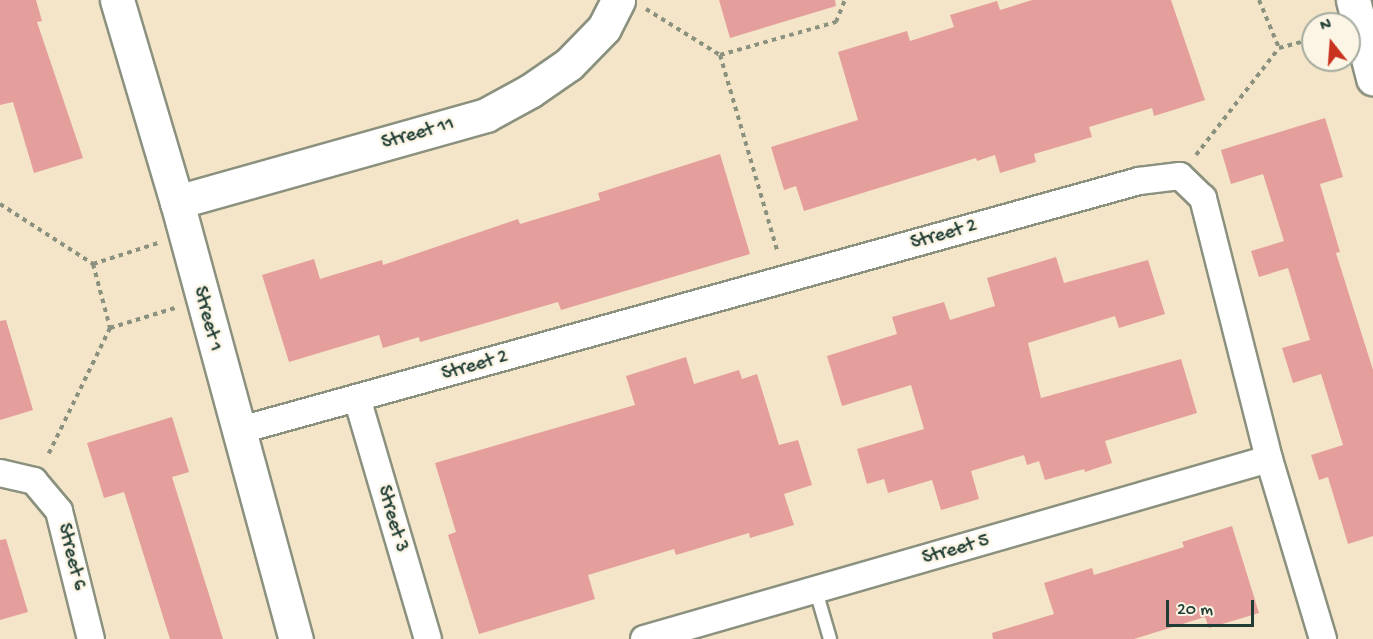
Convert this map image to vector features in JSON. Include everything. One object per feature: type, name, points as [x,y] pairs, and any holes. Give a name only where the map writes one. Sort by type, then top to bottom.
[{"type":"street","name":"Street 1","points":[[117,0],[177,202],[237,431],[296,639]]},
{"type":"street","points":[[1353,0],[1373,78]]},
{"type":"street","name":"Street 11","points":[[177,202],[486,115],[530,91],[569,64],[629,3]]},
{"type":"street","points":[[1180,176],[1203,198],[1269,459],[1323,639]]},
{"type":"street","name":"Street 2","points":[[237,431],[1139,181],[1180,176]]},
{"type":"street","name":"Street 3","points":[[357,398],[428,639]]},
{"type":"street","name":"Street 5","points":[[644,639],[1269,459]]},
{"type":"street","points":[[0,473],[34,481]]},
{"type":"street","name":"Street 6","points":[[34,481],[59,511],[91,639]]},
{"type":"lane","points":[[816,591],[830,639]]},
{"type":"path","points":[[720,55],[836,22],[845,0]]},
{"type":"path","points":[[1259,0],[1279,48]]},
{"type":"path","points":[[629,3],[720,55],[785,279]]},
{"type":"path","points":[[1180,176],[1279,48],[1301,42]]},
{"type":"path","points":[[0,204],[93,264],[110,328],[34,481]]},
{"type":"path","points":[[93,264],[186,235]]},
{"type":"path","points":[[110,328],[202,300]]},
{"type":"building","points":[[0,0],[36,0],[42,21],[37,22],[83,158],[34,173],[13,102],[0,105]]},
{"type":"building","points":[[719,0],[835,0],[836,6],[730,38]]},
{"type":"building","points":[[1032,0],[1171,0],[1205,100],[1154,116],[1152,108],[1089,127],[1092,137],[1034,154],[1036,162],[1000,173],[995,155],[977,161],[976,158],[804,211],[796,186],[784,190],[771,147],[858,120],[838,52],[907,31],[910,41],[954,27],[950,15],[997,1],[1000,10]]},
{"type":"building","points":[[1325,118],[1343,177],[1320,184],[1340,252],[1336,253],[1373,370],[1373,536],[1348,544],[1328,477],[1319,480],[1311,455],[1343,445],[1321,374],[1293,383],[1282,348],[1310,340],[1288,268],[1259,277],[1251,251],[1284,241],[1263,174],[1231,184],[1221,150]]},
{"type":"building","points":[[720,154],[750,254],[561,310],[558,302],[420,342],[419,337],[383,348],[379,335],[289,362],[262,275],[314,259],[320,279],[382,260],[383,265],[518,219],[520,224],[600,200],[598,193]]},
{"type":"building","points":[[1056,257],[1064,283],[1148,260],[1165,314],[1119,328],[1115,316],[1028,343],[1041,398],[1181,359],[1197,413],[1105,441],[1112,463],[1085,472],[1084,469],[1045,480],[1039,461],[1027,465],[1024,455],[971,471],[979,499],[941,510],[932,480],[888,493],[884,479],[867,484],[857,449],[924,429],[911,385],[842,406],[827,356],[897,334],[892,317],[944,302],[950,320],[995,306],[987,278]]},
{"type":"building","points":[[6,320],[33,410],[0,420],[0,321]]},
{"type":"building","points":[[686,357],[694,384],[739,370],[742,379],[757,374],[779,445],[798,440],[812,485],[784,494],[794,525],[750,538],[749,533],[676,555],[674,549],[588,575],[595,599],[479,634],[448,535],[456,532],[435,463],[635,405],[626,376]]},
{"type":"building","points":[[172,417],[189,472],[172,477],[223,639],[170,639],[124,492],[104,498],[87,443]]},
{"type":"building","points":[[1232,526],[1259,613],[1209,628],[1205,617],[1134,639],[993,639],[992,633],[1054,614],[1044,583],[1092,568],[1094,575],[1184,547],[1182,542]]},
{"type":"building","points":[[6,539],[28,612],[0,620],[0,540]]}]
